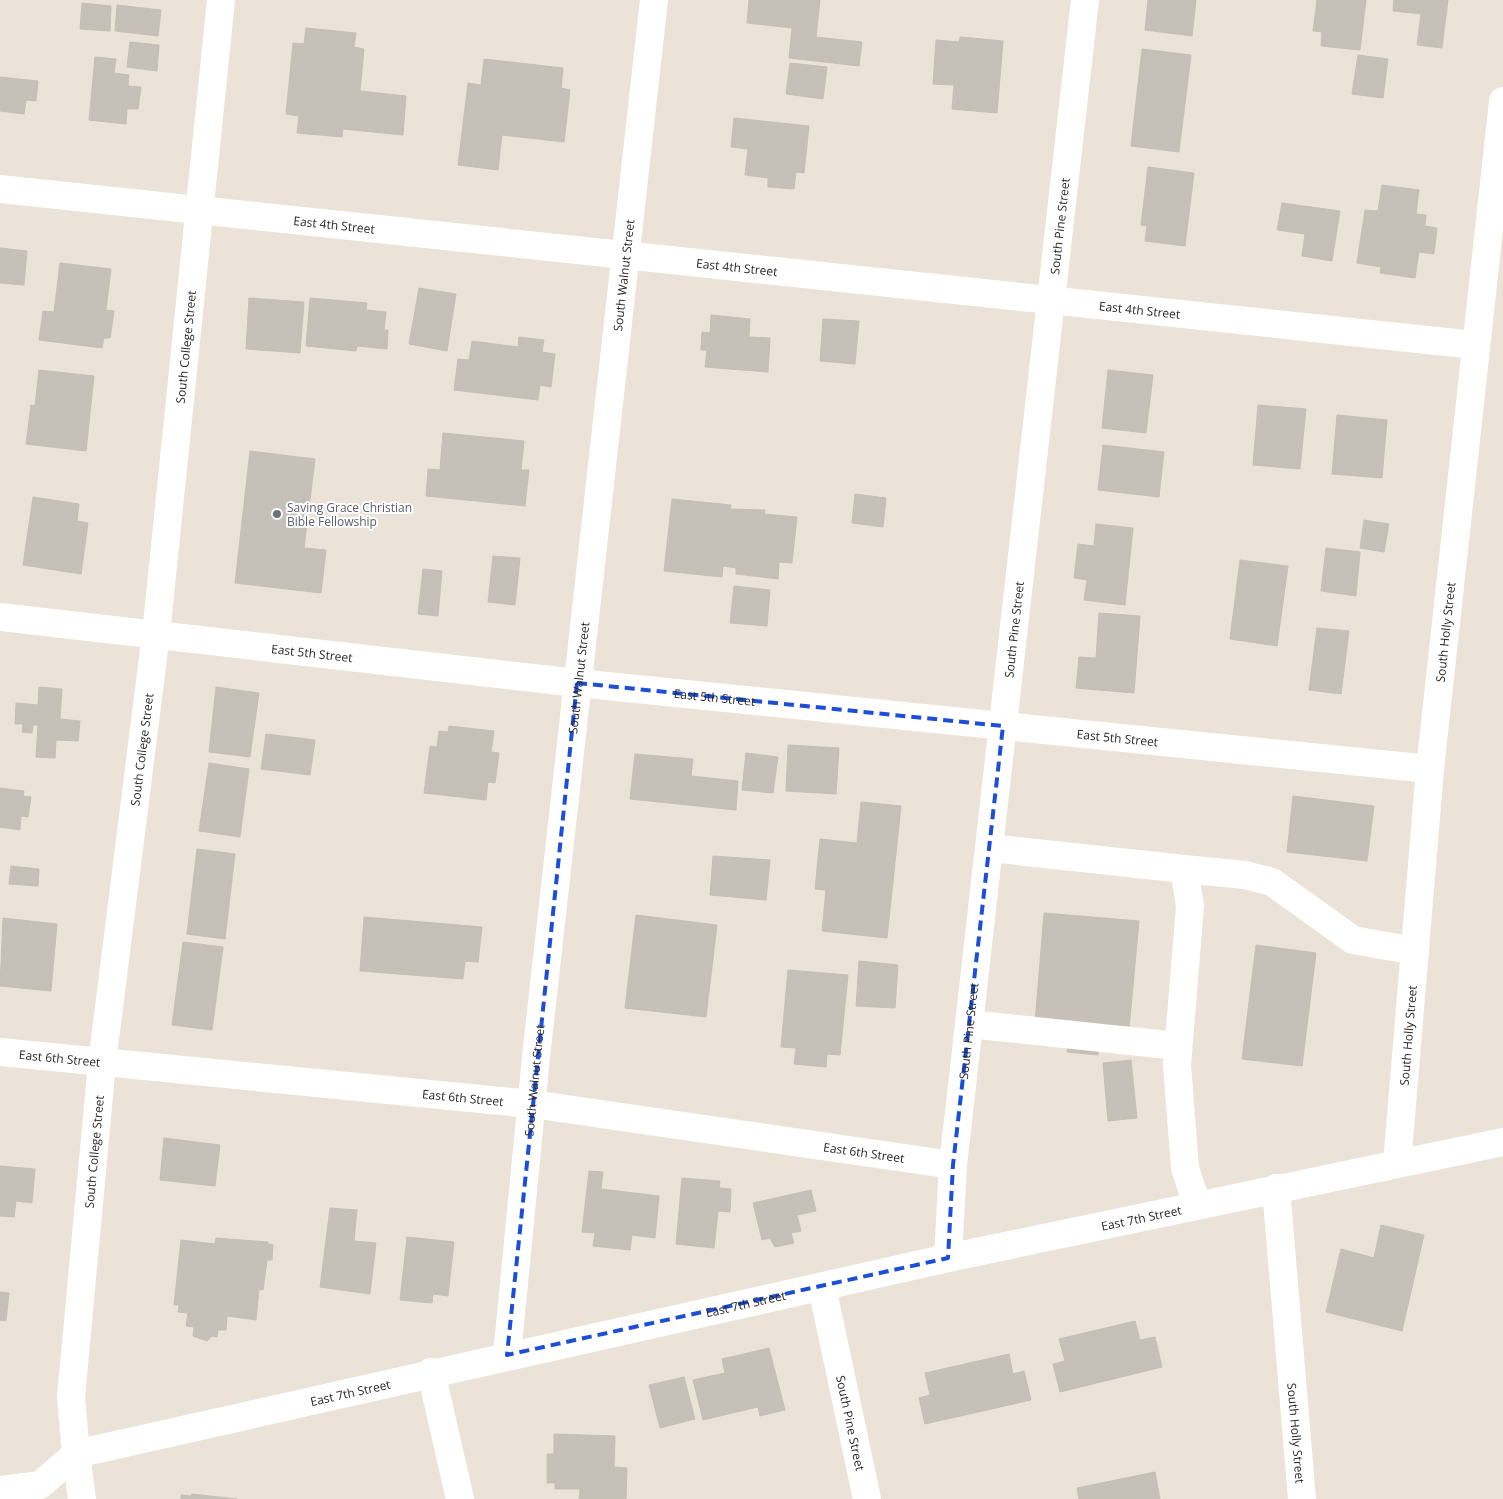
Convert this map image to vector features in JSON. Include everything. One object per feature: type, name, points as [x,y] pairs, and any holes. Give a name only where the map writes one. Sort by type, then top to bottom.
[{"type":"street","name":"South College Street","points":[[82,1499],[71,1397],[102,1063],[156,634],[221,0]]},
{"type":"street","name":"South Walnut Street","points":[[508,1356],[532,1104],[577,683],[654,0]]},
{"type":"street","name":"South Pine Street","points":[[948,1258],[953,1165],[1085,0]]},
{"type":"street","name":"South Holly Street","points":[[1397,1164],[1430,769],[1503,101]]},
{"type":"street","name":"East 4th Street","points":[[0,189],[1475,345]]},
{"type":"street","name":"East 5th Street","points":[[0,617],[577,683],[1430,769]]},
{"type":"street","points":[[990,848],[1245,875],[1272,882],[1353,940],[1415,951]]},
{"type":"street","points":[[1184,869],[1190,906],[1177,1065],[1185,1168],[1196,1205]]},
{"type":"street","points":[[969,1024],[1178,1046]]},
{"type":"street","name":"East 6th Street","points":[[0,1052],[532,1104],[953,1165]]},
{"type":"street","name":"East 7th Street","points":[[0,1490],[40,1486],[76,1454],[431,1372],[948,1258],[1503,1142]]},
{"type":"street","name":"South Holly Street","points":[[1276,1188],[1302,1499]]},
{"type":"street","name":"South Pine Street","points":[[822,1287],[867,1499]]},
{"type":"street","points":[[431,1372],[460,1499]]},
{"type":"highlighted area","points":[[577,683],[1003,726],[953,1165],[948,1258],[507,1355]]},
{"type":"building","points":[[749,0],[820,0],[816,37],[862,42],[859,66],[789,58],[792,28],[747,23]]},
{"type":"building","points":[[1148,0],[1196,0],[1192,36],[1145,30]]},
{"type":"building","points":[[1317,0],[1366,0],[1360,50],[1321,46],[1322,32],[1313,31]]},
{"type":"building","points":[[1394,0],[1448,0],[1442,48],[1417,45],[1421,14],[1393,11]]},
{"type":"building","points":[[82,3],[111,6],[110,31],[80,29]]},
{"type":"building","points":[[117,5],[161,10],[158,36],[115,31]]},
{"type":"building","points":[[306,28],[356,33],[354,47],[364,49],[360,91],[406,96],[403,135],[343,129],[342,137],[297,133],[299,116],[286,114],[293,43],[304,44]]},
{"type":"building","points":[[960,37],[1003,41],[997,113],[952,109],[954,85],[933,84],[936,40],[959,42]]},
{"type":"building","points":[[130,42],[159,45],[157,71],[127,67]]},
{"type":"building","points":[[1142,49],[1191,55],[1179,152],[1131,146]]},
{"type":"building","points":[[1358,55],[1388,59],[1383,98],[1352,94]]},
{"type":"building","points":[[95,57],[116,59],[114,73],[129,75],[128,86],[141,87],[138,109],[127,109],[126,124],[89,120]]},
{"type":"building","points":[[484,59],[563,68],[561,88],[570,90],[564,142],[502,135],[498,170],[458,165],[468,83],[481,85]]},
{"type":"building","points":[[790,63],[827,67],[823,99],[786,94]]},
{"type":"building","points":[[0,77],[38,81],[36,101],[26,100],[24,114],[0,111]]},
{"type":"building","points":[[734,118],[809,126],[804,173],[796,172],[794,189],[768,187],[768,178],[745,175],[748,149],[731,147]]},
{"type":"building","points":[[1148,167],[1194,173],[1185,246],[1145,241],[1147,226],[1141,225]]},
{"type":"building","points":[[1382,185],[1419,190],[1416,214],[1426,215],[1425,226],[1437,228],[1434,254],[1419,252],[1415,278],[1380,273],[1381,267],[1357,263],[1365,210],[1378,211]]},
{"type":"building","points":[[1282,203],[1340,211],[1332,261],[1302,256],[1305,234],[1277,230]]},
{"type":"building","points":[[0,248],[27,251],[24,285],[0,283]]},
{"type":"building","points":[[60,263],[111,269],[106,310],[114,311],[110,338],[104,338],[102,348],[39,340],[43,311],[54,312]]},
{"type":"building","points":[[419,288],[456,294],[447,351],[409,344]]},
{"type":"building","points":[[249,298],[304,302],[300,353],[246,349]]},
{"type":"building","points":[[310,298],[367,303],[366,310],[386,312],[384,330],[388,330],[387,349],[357,346],[356,351],[306,346]]},
{"type":"building","points":[[711,315],[750,319],[749,337],[770,338],[768,372],[705,367],[707,350],[701,350],[702,332],[710,333]]},
{"type":"building","points":[[823,319],[859,321],[855,364],[820,361]]},
{"type":"building","points":[[519,337],[544,340],[542,352],[555,354],[551,387],[540,385],[538,400],[454,390],[458,359],[469,360],[472,341],[518,347]]},
{"type":"building","points":[[39,370],[94,376],[86,451],[26,444],[31,405],[35,406]]},
{"type":"building","points":[[1108,370],[1153,375],[1146,433],[1102,428]]},
{"type":"building","points":[[1258,405],[1306,409],[1300,469],[1253,465]]},
{"type":"building","points":[[1337,415],[1387,420],[1382,478],[1332,474]]},
{"type":"building","points":[[443,433],[524,441],[521,470],[529,470],[525,506],[426,496],[428,469],[440,470]]},
{"type":"building","points":[[1103,445],[1164,452],[1159,497],[1098,490]]},
{"type":"building","points":[[250,451],[315,459],[304,548],[326,550],[321,593],[235,583]]},
{"type":"building","points":[[855,494],[886,498],[883,527],[852,523]]},
{"type":"building","points":[[33,497],[79,504],[77,521],[88,523],[81,574],[23,565]]},
{"type":"building","points":[[672,499],[731,505],[730,509],[765,510],[764,514],[797,517],[792,563],[779,562],[778,579],[736,574],[736,568],[723,566],[722,577],[664,571]]},
{"type":"building","points":[[1364,520],[1389,524],[1384,552],[1360,548]]},
{"type":"building","points":[[1096,524],[1133,528],[1125,605],[1084,600],[1087,580],[1074,578],[1078,544],[1094,546]]},
{"type":"building","points":[[1326,548],[1360,552],[1356,596],[1321,591]]},
{"type":"building","points":[[493,556],[520,558],[515,605],[488,602]]},
{"type":"building","points":[[1240,560],[1288,566],[1277,646],[1230,639]]},
{"type":"building","points":[[423,569],[442,571],[438,616],[418,614]]},
{"type":"building","points":[[734,586],[770,590],[767,626],[730,623]]},
{"type":"building","points":[[1099,613],[1140,616],[1134,693],[1076,688],[1079,657],[1096,658]]},
{"type":"building","points":[[1317,628],[1349,631],[1341,694],[1309,690]]},
{"type":"building","points":[[39,687],[62,689],[60,719],[80,721],[78,741],[56,740],[55,758],[36,757],[38,725],[33,725],[32,733],[22,732],[23,724],[15,724],[16,703],[38,705]]},
{"type":"building","points":[[216,687],[259,693],[250,757],[209,752]]},
{"type":"building","points":[[449,726],[494,731],[491,752],[499,753],[495,783],[488,782],[486,800],[424,793],[430,746],[437,747],[439,731],[448,732]]},
{"type":"building","points":[[266,734],[315,740],[310,775],[261,769]]},
{"type":"building","points":[[788,745],[839,748],[836,794],[786,791]]},
{"type":"building","points":[[746,753],[778,757],[773,793],[742,790]]},
{"type":"building","points":[[635,754],[693,759],[691,776],[738,781],[736,810],[630,799]]},
{"type":"building","points":[[209,763],[249,769],[240,837],[199,831]]},
{"type":"building","points":[[0,788],[24,791],[23,796],[31,797],[28,817],[21,816],[20,830],[0,827]]},
{"type":"building","points":[[1293,796],[1374,806],[1367,861],[1287,852]]},
{"type":"building","points":[[861,802],[901,806],[887,938],[822,931],[826,890],[815,889],[820,839],[857,843]]},
{"type":"building","points":[[197,849],[235,854],[225,939],[187,934]]},
{"type":"building","points":[[713,856],[770,860],[766,900],[710,895]]},
{"type":"building","points":[[11,866],[39,869],[38,886],[9,884]]},
{"type":"building","points":[[1044,913],[1139,921],[1129,1029],[1100,1026],[1098,1055],[1067,1052],[1069,1026],[1035,1023]]},
{"type":"building","points":[[636,915],[717,925],[706,1017],[625,1008]]},
{"type":"building","points":[[364,917],[482,927],[478,962],[465,961],[463,979],[360,971]]},
{"type":"building","points":[[3,918],[57,924],[51,991],[0,986]]},
{"type":"building","points":[[183,942],[223,947],[212,1030],[172,1025]]},
{"type":"building","points":[[1256,945],[1316,953],[1302,1066],[1242,1059]]},
{"type":"building","points":[[859,961],[898,965],[895,1008],[856,1006]]},
{"type":"building","points":[[788,970],[848,975],[840,1055],[827,1054],[826,1067],[794,1064],[796,1048],[781,1047]]},
{"type":"building","points":[[1131,1060],[1137,1118],[1108,1121],[1103,1063]]},
{"type":"building","points":[[164,1138],[220,1145],[215,1186],[160,1180]]},
{"type":"building","points":[[0,1166],[35,1169],[32,1203],[16,1201],[14,1217],[0,1216]]},
{"type":"building","points":[[589,1171],[603,1172],[601,1189],[659,1196],[655,1238],[632,1235],[630,1250],[593,1246],[595,1233],[582,1232]]},
{"type":"building","points":[[682,1178],[720,1181],[719,1188],[731,1189],[730,1212],[718,1211],[714,1248],[676,1244]]},
{"type":"building","points":[[811,1190],[816,1211],[797,1215],[801,1231],[791,1233],[794,1243],[775,1247],[770,1238],[762,1240],[753,1203]]},
{"type":"building","points":[[330,1208],[357,1210],[354,1241],[376,1243],[370,1294],[320,1287]]},
{"type":"building","points":[[1381,1225],[1424,1235],[1402,1331],[1326,1312],[1341,1249],[1374,1258]]},
{"type":"building","points":[[407,1237],[454,1242],[448,1296],[433,1294],[432,1303],[400,1300]]},
{"type":"building","points":[[216,1238],[268,1242],[268,1244],[273,1245],[272,1260],[267,1260],[263,1290],[259,1289],[256,1320],[227,1316],[226,1330],[218,1330],[217,1337],[212,1336],[207,1341],[193,1336],[194,1327],[186,1326],[188,1313],[178,1312],[179,1305],[174,1305],[181,1240],[215,1244]]},
{"type":"building","points":[[0,1292],[9,1293],[6,1321],[0,1320]]},
{"type":"building","points":[[1135,1321],[1140,1340],[1155,1337],[1162,1367],[1060,1392],[1053,1364],[1065,1361],[1059,1339]]},
{"type":"building","points":[[769,1348],[785,1410],[760,1416],[758,1407],[703,1420],[693,1380],[725,1373],[722,1359]]},
{"type":"building","points":[[1009,1354],[1013,1374],[1024,1371],[1031,1400],[925,1424],[919,1398],[930,1395],[925,1373]]},
{"type":"building","points":[[684,1377],[695,1419],[660,1428],[649,1385]]},
{"type":"building","points":[[554,1434],[615,1436],[614,1467],[627,1468],[626,1499],[579,1499],[580,1489],[555,1489],[555,1483],[547,1483],[547,1454],[554,1454]]},
{"type":"building","points":[[1155,1472],[1160,1499],[1079,1499],[1077,1488]]},
{"type":"building","points":[[192,1494],[237,1499],[181,1499],[181,1495],[191,1496]]},
{"type":"place","name":"Saving Grace Christian Bible Fellowship","points":[[277,514]]}]
